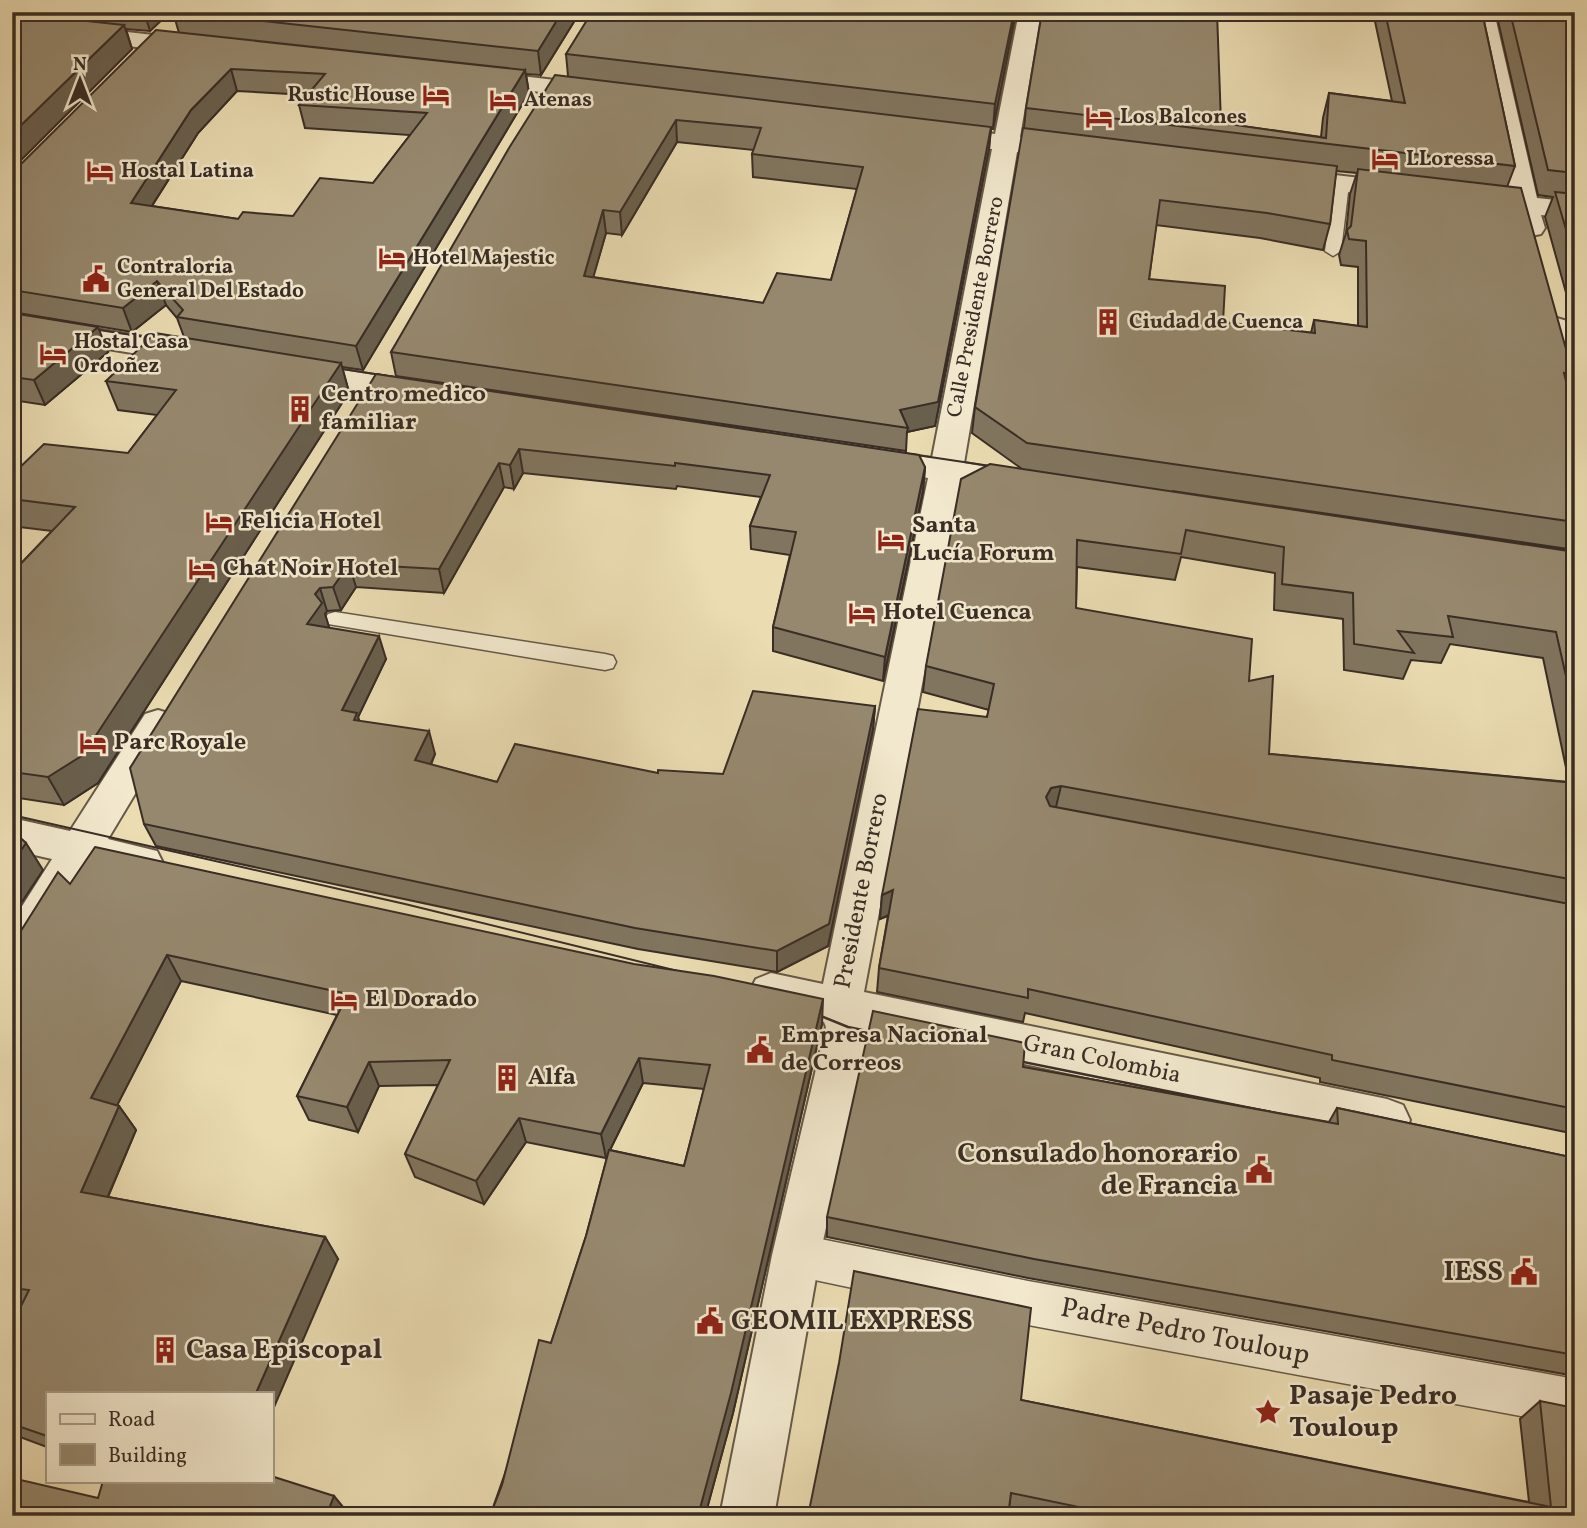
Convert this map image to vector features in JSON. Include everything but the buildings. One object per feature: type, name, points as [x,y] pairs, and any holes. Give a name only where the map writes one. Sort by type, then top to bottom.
[{"type":"street","points":[[1007,143],[1030,12]]},
{"type":"street","points":[[1483,12],[1539,259]]},
{"type":"street","points":[[138,62],[177,22]]},
{"type":"street","points":[[12,26],[225,50]]},
{"type":"street","points":[[455,76],[619,95]]},
{"type":"street","points":[[910,131],[1091,153]]},
{"type":"street","name":"Calle Presidente Borrero","points":[[946,471],[1007,143]]},
{"type":"street","points":[[1257,174],[1575,210]]},
{"type":"street","points":[[1550,299],[1575,393]]},
{"type":"street","points":[[12,324],[225,360]]},
{"type":"street","points":[[265,367],[454,397]]},
{"type":"street","points":[[850,456],[1055,487]]},
{"type":"street","name":"Presidente Borrero","points":[[747,1516],[796,1255],[848,1027],[840,1006],[946,471]]},
{"type":"street","points":[[12,959],[176,695]]},
{"type":"street","points":[[12,834],[174,870]]},
{"type":"street","name":"Gran Colombia","points":[[728,983],[1425,1128]]},
{"type":"street","name":"Padre Pedro Touloup","points":[[796,1255],[1041,1305],[1575,1404]]},
{"type":"lane","points":[[1333,251],[1341,184]]},
{"type":"lane","points":[[335,619],[605,662]]},
{"type":"tram line","points":[[80,327],[170,341]]},
{"type":"tram line","points":[[322,366],[395,377]]},
{"type":"tram line","points":[[533,398],[1004,468]]},
{"type":"tram line","points":[[12,815],[405,904],[694,975]]},
{"type":"tram line","points":[[804,1009],[815,1014]]},
{"type":"tram line","points":[[811,1012],[848,1027],[887,1035]]},
{"type":"tram line","points":[[1004,1058],[1275,1113]]},
{"type":"place","name":"Rustic House","points":[[436,95]]},
{"type":"place","name":"Atenas","points":[[503,100]]},
{"type":"place","name":"Los Balcones","points":[[1099,117]]},
{"type":"place","name":"LLoressa","points":[[1385,159]]},
{"type":"place","name":"Hostal Latina","points":[[100,171]]},
{"type":"place","name":"Hotel Majestic","points":[[392,258]]},
{"type":"place","name":"Contraloria General Del Estado","points":[[96,279]]},
{"type":"place","name":"Ciudad de Cuenca","points":[[1108,322]]},
{"type":"place","name":"Hostal Casa Ordoñez","points":[[53,354]]},
{"type":"place","name":"Centro medico familiar","points":[[300,409]]},
{"type":"place","name":"Felicia Hotel","points":[[219,522]]},
{"type":"place","name":"Santa Lucía Forum","points":[[891,540]]},
{"type":"place","name":"Chat Noir Hotel","points":[[202,569]]},
{"type":"place","name":"Hotel Cuenca","points":[[862,613]]},
{"type":"place","name":"Parc Royale","points":[[93,743]]},
{"type":"place","name":"El Dorado","points":[[344,1000]]},
{"type":"place","name":"Empresa Nacional de Correos","points":[[760,1050]]},
{"type":"place","name":"Alfa","points":[[507,1078]]},
{"type":"place","name":"Consulado honorario de Francia","points":[[1259,1170]]},
{"type":"place","name":"IESS","points":[[1524,1272]]},
{"type":"place","name":"GEOMIL EXPRESS","points":[[710,1321]]},
{"type":"place","name":"Casa Episcopal","points":[[165,1350]]},
{"type":"place","name":"Pasaje Pedro Touloup","points":[[1268,1412]]}]
